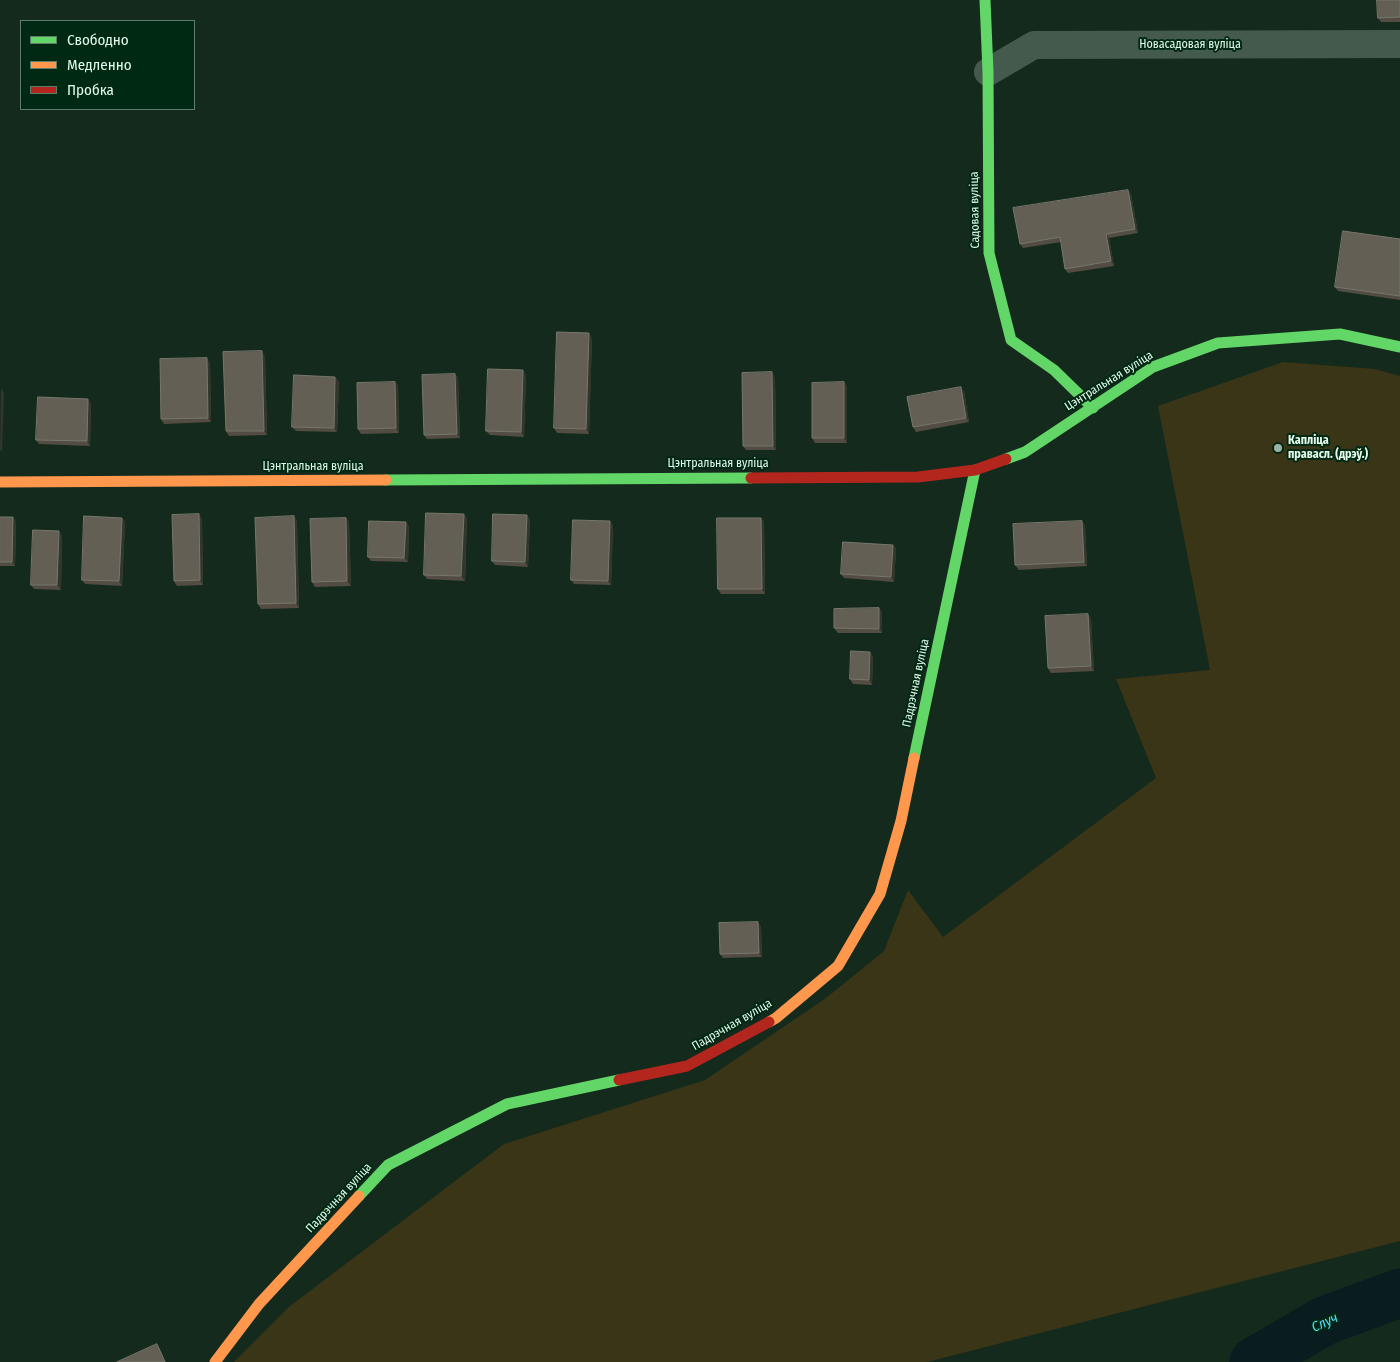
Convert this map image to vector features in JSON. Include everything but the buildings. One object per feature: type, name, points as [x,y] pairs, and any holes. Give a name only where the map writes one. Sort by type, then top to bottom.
[{"type":"street","name":"Садовая вуліца","points":[[985,0],[988,72],[990,253],[1011,340],[1054,370],[1093,408]]},
{"type":"street","name":"Новасадовая вуліца","points":[[988,72],[1034,45],[1400,44]]},
{"type":"street","name":"Цэнтральная вуліца","points":[[0,482],[908,477],[975,470],[1025,452],[1153,367],[1218,343],[1340,334],[1400,347]]},
{"type":"street","name":"Падрэчная вуліца","points":[[215,1362],[259,1304],[388,1166],[507,1104],[687,1066],[776,1018],[838,966],[880,894],[901,821],[975,470]]},
{"type":"shaded area","points":[[1283,362],[1375,369],[1400,376],[1400,1241],[927,1362],[234,1362],[290,1306],[504,1144],[705,1080],[826,998],[884,951],[908,890],[943,937],[1156,778],[1116,679],[1210,670],[1158,406]]},
{"type":"waterway","name":"Случ","points":[[1254,1362],[1324,1321],[1400,1293]]},
{"type":"traffic: fast","points":[[985,0],[988,72],[989,253],[1011,340],[1054,370],[1093,408]]},
{"type":"traffic: fast","points":[[1006,459],[1025,452],[1153,367],[1218,343],[1340,334],[1400,347]]},
{"type":"traffic: fast","points":[[914,758],[975,470]]},
{"type":"traffic: fast","points":[[386,480],[751,478]]},
{"type":"traffic: fast","points":[[359,1196],[388,1165],[507,1104],[619,1080]]},
{"type":"traffic: slow","points":[[0,482],[386,480]]},
{"type":"traffic: slow","points":[[769,1022],[838,966],[880,894],[901,821],[914,758]]},
{"type":"traffic: slow","points":[[215,1362],[259,1304],[359,1196]]},
{"type":"traffic: jam","points":[[751,478],[918,477],[975,470],[1006,459]]},
{"type":"traffic: jam","points":[[619,1080],[687,1066],[769,1022]]},
{"type":"place","name":"Капліца правасл. (дрэў.)","points":[[1278,448]]}]
